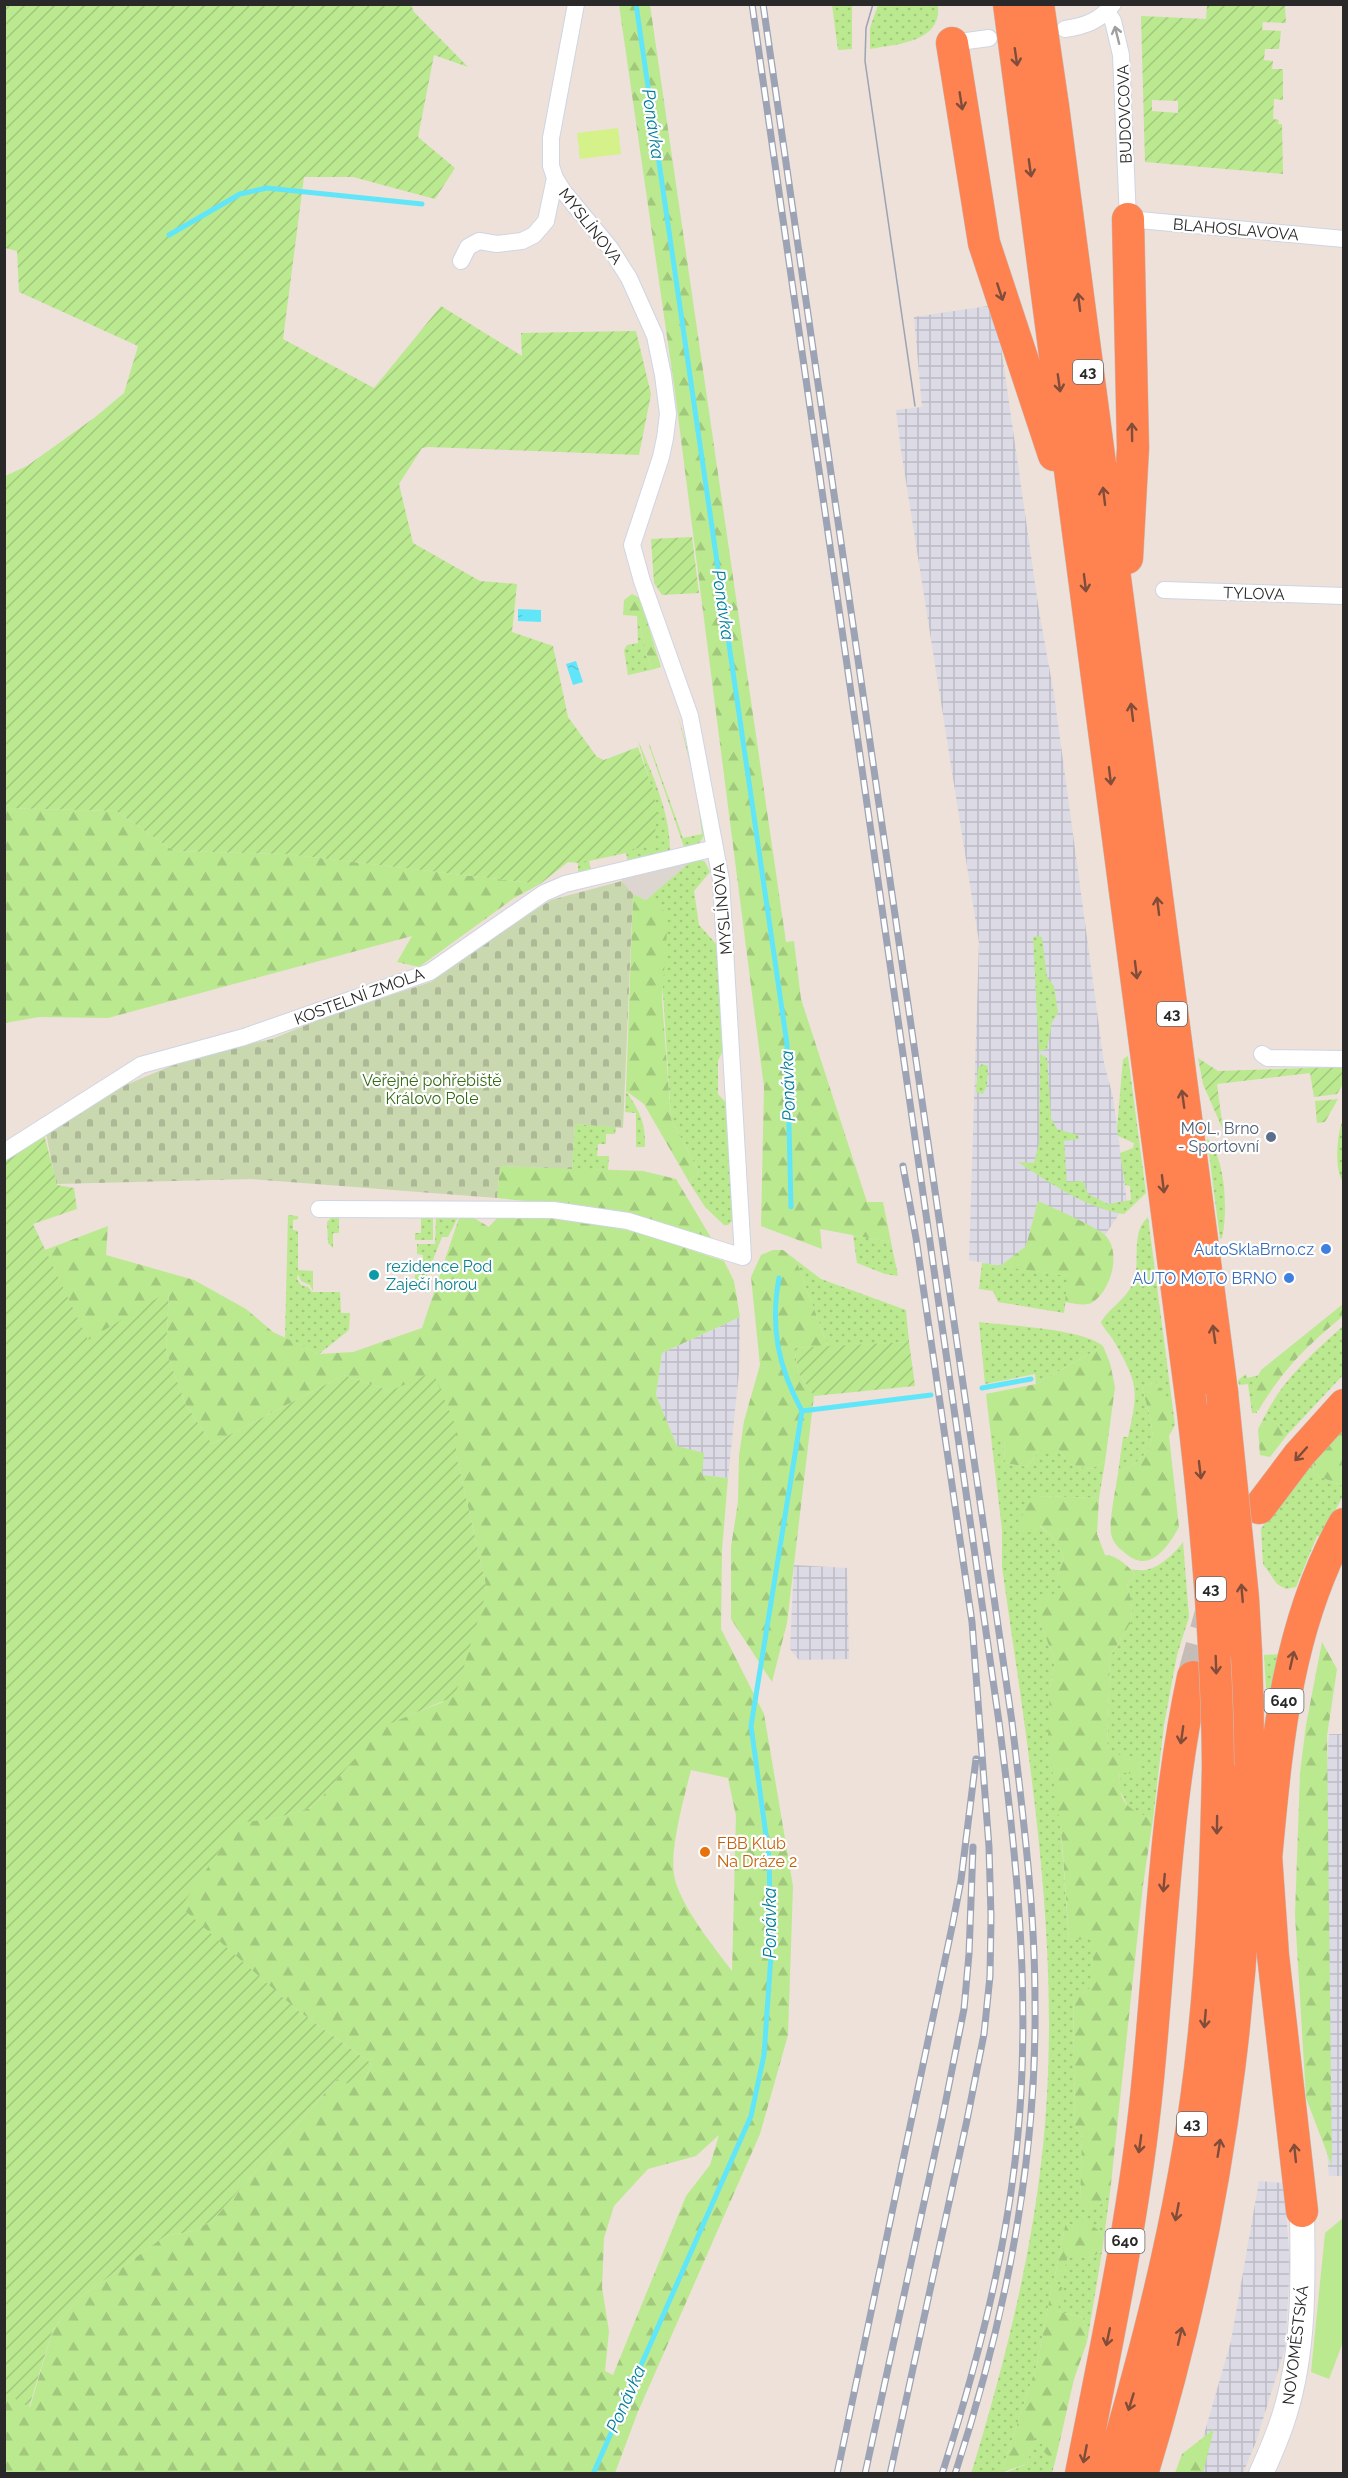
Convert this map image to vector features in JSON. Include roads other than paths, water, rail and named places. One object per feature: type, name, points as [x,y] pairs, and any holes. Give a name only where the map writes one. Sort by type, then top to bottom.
[{"type":"highway","name":"43","points":[[1008,4],[1038,108],[1122,637],[1222,1392],[1243,1598],[1249,1743],[1248,1815],[1240,1978],[1230,2074],[1216,2166],[1178,2349],[1142,2474]]},
{"type":"highway","name":"43","points":[[1038,4],[1038,108],[1078,525],[1193,1412],[1204,1508],[1216,1657],[1218,1766],[1211,1959],[1203,2045],[1190,2139],[1159,2293],[1138,2381],[1110,2474]]},
{"type":"highway","points":[[952,43],[984,243],[1078,525]]},
{"type":"highway","points":[[1122,637],[1132,448],[1128,219]]},
{"type":"highway","points":[[1259,1508],[1299,1455],[1339,1412]]},
{"type":"highway","name":"640","points":[[1230,2074],[1254,1986],[1277,1742],[1294,1649],[1312,1591],[1344,1524]]},
{"type":"highway","points":[[1246,1655],[1264,1748],[1266,1864],[1273,1955],[1302,2211]]},
{"type":"highway","name":"640","points":[[1081,2474],[1117,2292],[1142,2138],[1172,1804],[1193,1677]]},
{"type":"street","name":"MYSLÍNOVA","points":[[319,1209],[553,1210],[628,1221],[743,1257],[722,880],[690,716],[642,581],[632,545],[665,438],[668,414],[663,375],[655,336],[629,278],[610,248],[555,178],[551,166],[551,138],[576,4]]},
{"type":"street","name":"BUDOVCOVA","points":[[1065,29],[1090,23],[1110,8],[1121,55],[1128,219]]},
{"type":"street","points":[[952,43],[989,38]]},
{"type":"street","name":"MYSLÍNOVA","points":[[461,235],[478,242],[497,244],[522,241],[534,235],[546,221],[555,178]]},
{"type":"street","name":"BLAHOSLAVOVA","points":[[1128,219],[1344,239]]},
{"type":"street","points":[[461,261],[468,247],[478,242]]},
{"type":"street","name":"TYLOVA","points":[[1164,590],[1344,596]]},
{"type":"street","name":"KOSTELNÍ ZMOLA","points":[[4,1152],[141,1065],[244,1037],[430,972],[544,893],[565,884],[715,849]]},
{"type":"street","points":[[1262,1054],[1268,1058],[1344,1059]]},
{"type":"street","name":"NOVOMĚSTSKÁ","points":[[1261,2474],[1280,2430],[1294,2370],[1303,2296],[1302,2211]]},
{"type":"water","points":[[518,609],[541,610],[541,622],[518,621]]},
{"type":"water","points":[[576,661],[583,682],[573,685],[566,664]]},
{"type":"waterway","name":"Ponávka","points":[[636,4],[787,1044],[791,1207]]},
{"type":"waterway","points":[[169,235],[240,194],[267,188],[422,204]]},
{"type":"waterway","name":"Ponávka","points":[[593,2474],[751,2116],[764,2055],[771,1955],[769,1857],[751,1726],[802,1411],[787,1379],[778,1346],[775,1313],[779,1278]]},
{"type":"waterway","points":[[982,1388],[1031,1379]]},
{"type":"waterway","points":[[802,1411],[931,1395]]},
{"type":"tunnel","points":[[1193,1677],[1211,1612]]},
{"type":"tram line","points":[[873,4],[866,28],[865,61],[915,406]]},
{"type":"railway","points":[[752,4],[999,1722],[1019,1907],[1023,2046],[1017,2142],[1011,2190],[983,2333],[942,2474]]},
{"type":"railway","points":[[763,4],[1012,1722],[1031,1897],[1035,2002],[1034,2062],[1024,2182],[1003,2300],[989,2358],[955,2474]]},
{"type":"railway","points":[[890,2474],[984,2034],[990,1976],[991,1916],[989,1847],[972,1622],[916,1238],[903,1166]]},
{"type":"railway","points":[[837,2474],[953,1922],[961,1880],[976,1759]]},
{"type":"railway","points":[[865,2474],[964,2009],[969,1954],[973,1847]]},
{"type":"place","name":"MOL, Brno - Sportovní","points":[[1271,1137]]},
{"type":"place","name":"AutoSklaBrno.cz","points":[[1326,1249]]},
{"type":"place","name":"rezidence Pod Zaječí horou","points":[[374,1275]]},
{"type":"place","name":"AUTO MOTO BRNO","points":[[1289,1278]]},
{"type":"place","name":"FBB Klub Na Dráze 2","points":[[705,1852]]},
{"type":"park label","name":"Veřejné pohřebiště Královo Pole","points":[[432,1089]]}]
